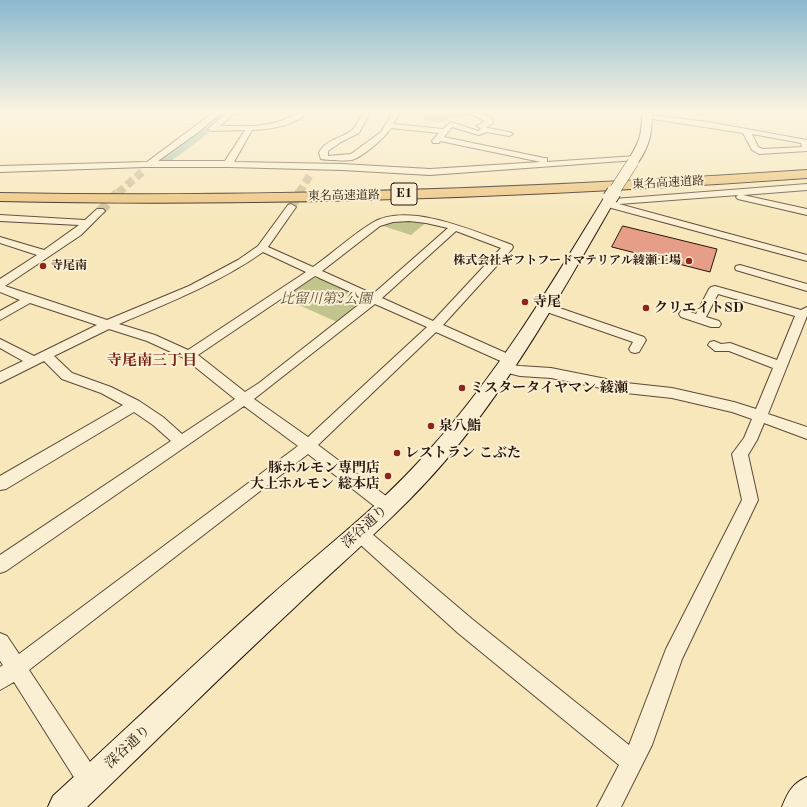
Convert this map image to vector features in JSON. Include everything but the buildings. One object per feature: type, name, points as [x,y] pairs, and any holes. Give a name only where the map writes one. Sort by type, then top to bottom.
[{"type":"highway","points":[[760,164],[807,160]]},
{"type":"highway","name":"東名高速道路","points":[[366,182],[637,164]]},
{"type":"highway","name":"東名高速道路","points":[[0,197],[129,198],[437,194],[562,189],[807,174]]},
{"type":"highway","name":"東名高速道路","points":[[311,179],[335,182]]},
{"type":"street","points":[[142,172],[149,164],[170,149]]},
{"type":"street","points":[[228,164],[237,149]]},
{"type":"street","points":[[324,157],[322,152],[326,149]]},
{"type":"street","points":[[324,157],[349,158],[364,149]]},
{"type":"street","points":[[482,149],[563,164]]},
{"type":"street","points":[[0,169],[149,164],[228,164],[316,166],[430,172],[563,164],[637,164],[642,149]]},
{"type":"street","points":[[756,149],[762,152],[807,149]]},
{"type":"street","points":[[167,164],[177,155]]},
{"type":"street","points":[[311,179],[316,166],[324,157]]},
{"type":"street","name":"深谷通り","points":[[64,807],[283,600],[388,507],[437,456],[481,402],[545,307],[608,201],[637,164]]},
{"type":"street","points":[[608,201],[727,194],[807,187]]},
{"type":"street","points":[[727,194],[807,212]]},
{"type":"street","points":[[608,201],[807,258]]},
{"type":"street","points":[[0,378],[108,324],[193,288],[242,262],[262,248],[291,207]]},
{"type":"street","points":[[0,284],[77,233],[100,211]]},
{"type":"street","points":[[0,218],[88,223]]},
{"type":"street","points":[[0,680],[308,446],[435,326],[508,247],[428,220],[394,218],[384,221],[377,224],[315,271],[189,355]]},
{"type":"street","points":[[0,565],[245,400],[374,299],[454,228]]},
{"type":"street","points":[[0,240],[45,254]]},
{"type":"street","points":[[262,248],[435,326],[520,371],[551,373],[626,388],[672,393],[734,407],[807,433]]},
{"type":"street","points":[[740,268],[807,288]]},
{"type":"street","points":[[0,288],[29,299],[151,338],[189,355],[245,400],[388,507]]},
{"type":"street","points":[[609,807],[641,745],[673,656],[750,500],[740,454],[750,440],[780,366],[805,313],[714,289],[700,318]]},
{"type":"street","points":[[0,316],[29,299]]},
{"type":"street","points":[[545,307],[640,340]]},
{"type":"street","points":[[685,314],[715,324]]},
{"type":"street","points":[[0,343],[40,358],[67,376],[106,390],[134,405],[158,421],[182,443]]},
{"type":"street","points":[[714,346],[719,348],[730,347],[780,366]]},
{"type":"street","points":[[0,484],[134,405]]},
{"type":"street","points":[[359,533],[465,626],[633,762]]},
{"type":"street","points":[[0,642],[90,782]]},
{"type":"street","points":[[798,807],[807,794]]},
{"type":"green space","points":[[396,221],[427,222],[411,235],[383,226]]},
{"type":"green space","name":"比留川第2公園","points":[[311,278],[324,280],[337,285],[361,298],[362,302],[337,322],[281,297]]},
{"type":"waterway","points":[[165,157],[177,149]]},
{"type":"tunnel","points":[[118,193],[142,172]]},
{"type":"tunnel","points":[[299,193],[310,175]]},
{"type":"tunnel","points":[[291,207],[300,192]]},
{"type":"tunnel","points":[[100,211],[118,193]]},
{"type":"place","name":"株式会社ギフトフードマテリアル綾瀬工場","points":[[689,261]]},
{"type":"place","name":"寺尾南","points":[[43,266]]},
{"type":"place","name":"寺尾","points":[[525,302]]},
{"type":"place","name":"クリエイトSD","points":[[646,308]]},
{"type":"place","name":"ミスタータイヤマン 綾瀬","points":[[462,388]]},
{"type":"place","name":"泉八鮨","points":[[431,426]]},
{"type":"place","name":"レストラン こぶた","points":[[397,453]]},
{"type":"place","name":"豚ホルモン専門店 大上ホルモン 総本店","points":[[388,476]]},
{"type":"district","name":"寺尾南三丁目","points":[[152,361]]}]
